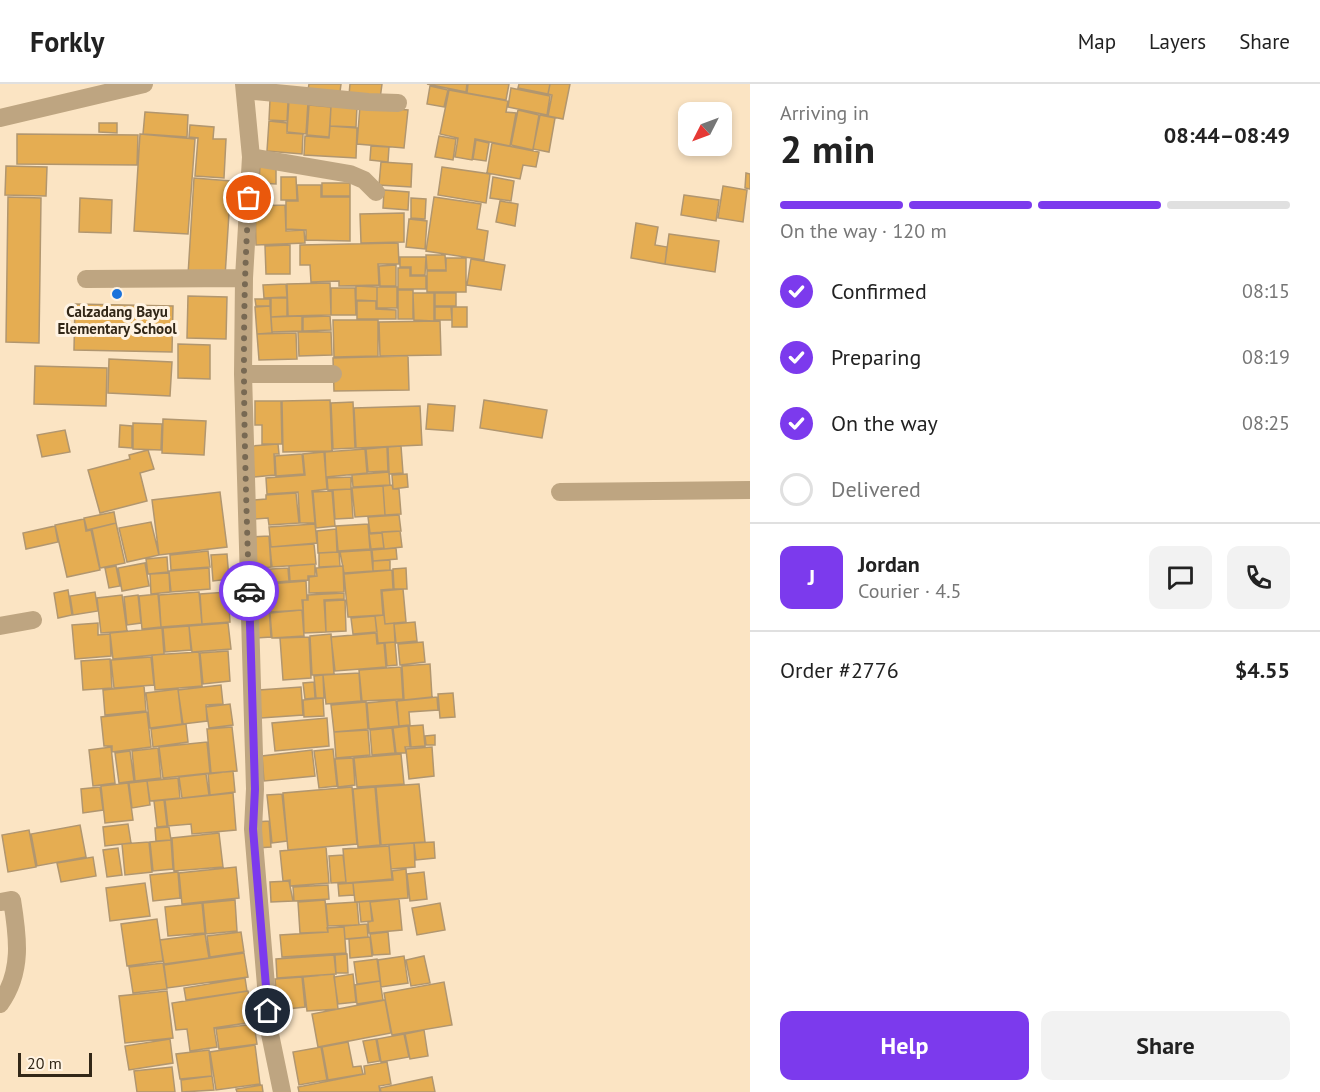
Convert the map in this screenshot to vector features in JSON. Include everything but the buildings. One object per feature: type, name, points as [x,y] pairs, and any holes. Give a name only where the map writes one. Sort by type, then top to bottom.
[{"type":"street","points":[[0,118],[144,84]]},
{"type":"street","points":[[282,1092],[270,1034],[253,829],[255,789],[243,374],[244,278],[251,157],[244,87],[368,102],[398,103]]},
{"type":"street","points":[[251,157],[350,174],[364,180],[376,192]]},
{"type":"street","points":[[86,279],[244,278]]},
{"type":"street","points":[[243,374],[333,374]]},
{"type":"street","points":[[560,492],[750,490]]},
{"type":"street","points":[[0,626],[33,620]]},
{"type":"street","points":[[0,902],[12,900],[18,936],[12,986],[0,1004]]},
{"type":"way so far","points":[[249,198],[244,278],[243,374],[249,591]]},
{"type":"place","name":"Calzadang Bayu Elementary School","points":[[117,294]]},
{"type":"route","points":[[249,591],[255,789],[253,829],[268,1011]]}]
